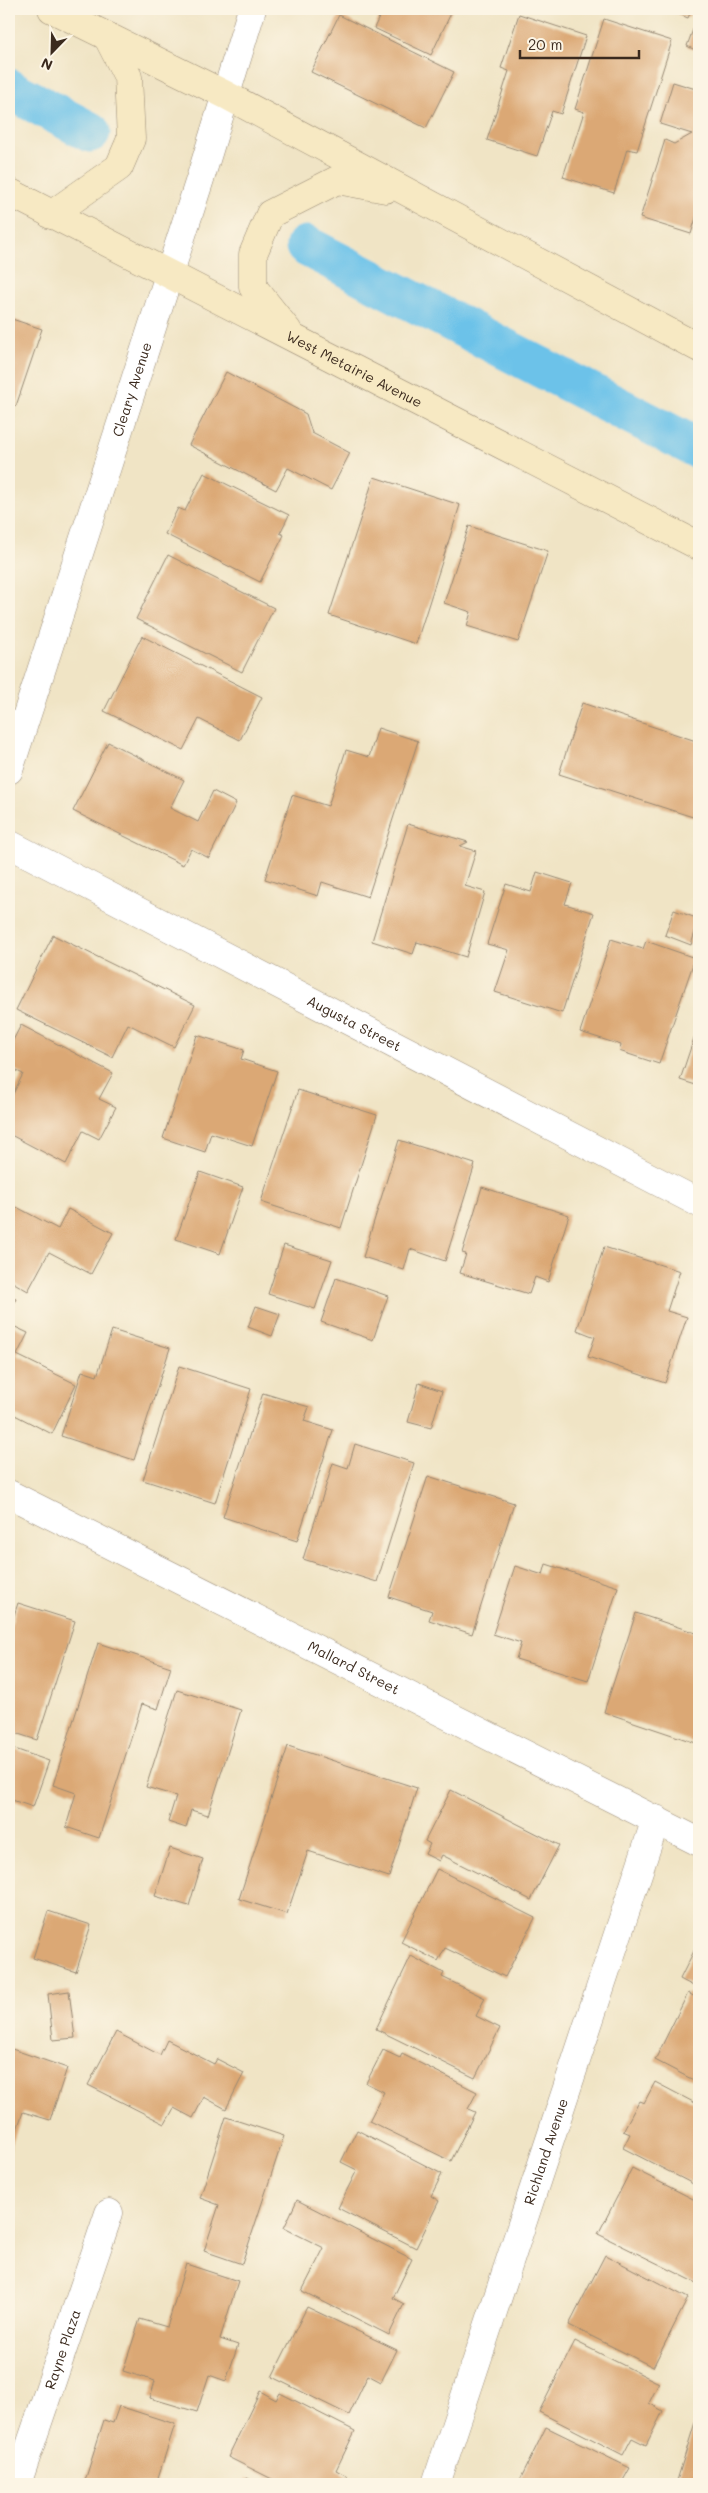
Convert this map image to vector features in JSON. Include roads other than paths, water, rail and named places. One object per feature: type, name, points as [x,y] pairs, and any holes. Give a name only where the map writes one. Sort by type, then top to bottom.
[{"type":"main road","points":[[52,9],[226,95],[699,348]]},
{"type":"main road","points":[[51,214],[119,167],[130,140],[128,77],[108,36]]},
{"type":"main road","points":[[293,338],[253,287],[253,254],[270,214],[337,180],[412,194]]},
{"type":"main road","name":"West Metairie Avenue","points":[[9,192],[699,546]]},
{"type":"street","name":"Cleary Avenue","points":[[9,770],[252,9]]},
{"type":"street","name":"Augusta Street","points":[[9,844],[699,1203]]},
{"type":"street","name":"Mallard Street","points":[[9,1494],[699,1842]]},
{"type":"street","name":"Richland Avenue","points":[[436,2484],[656,1819]]},
{"type":"street","name":"Rayne Plaza","points":[[16,2484],[109,2213]]},
{"type":"waterway","points":[[9,89],[90,132]]},
{"type":"waterway","points":[[306,246],[699,449]]}]
